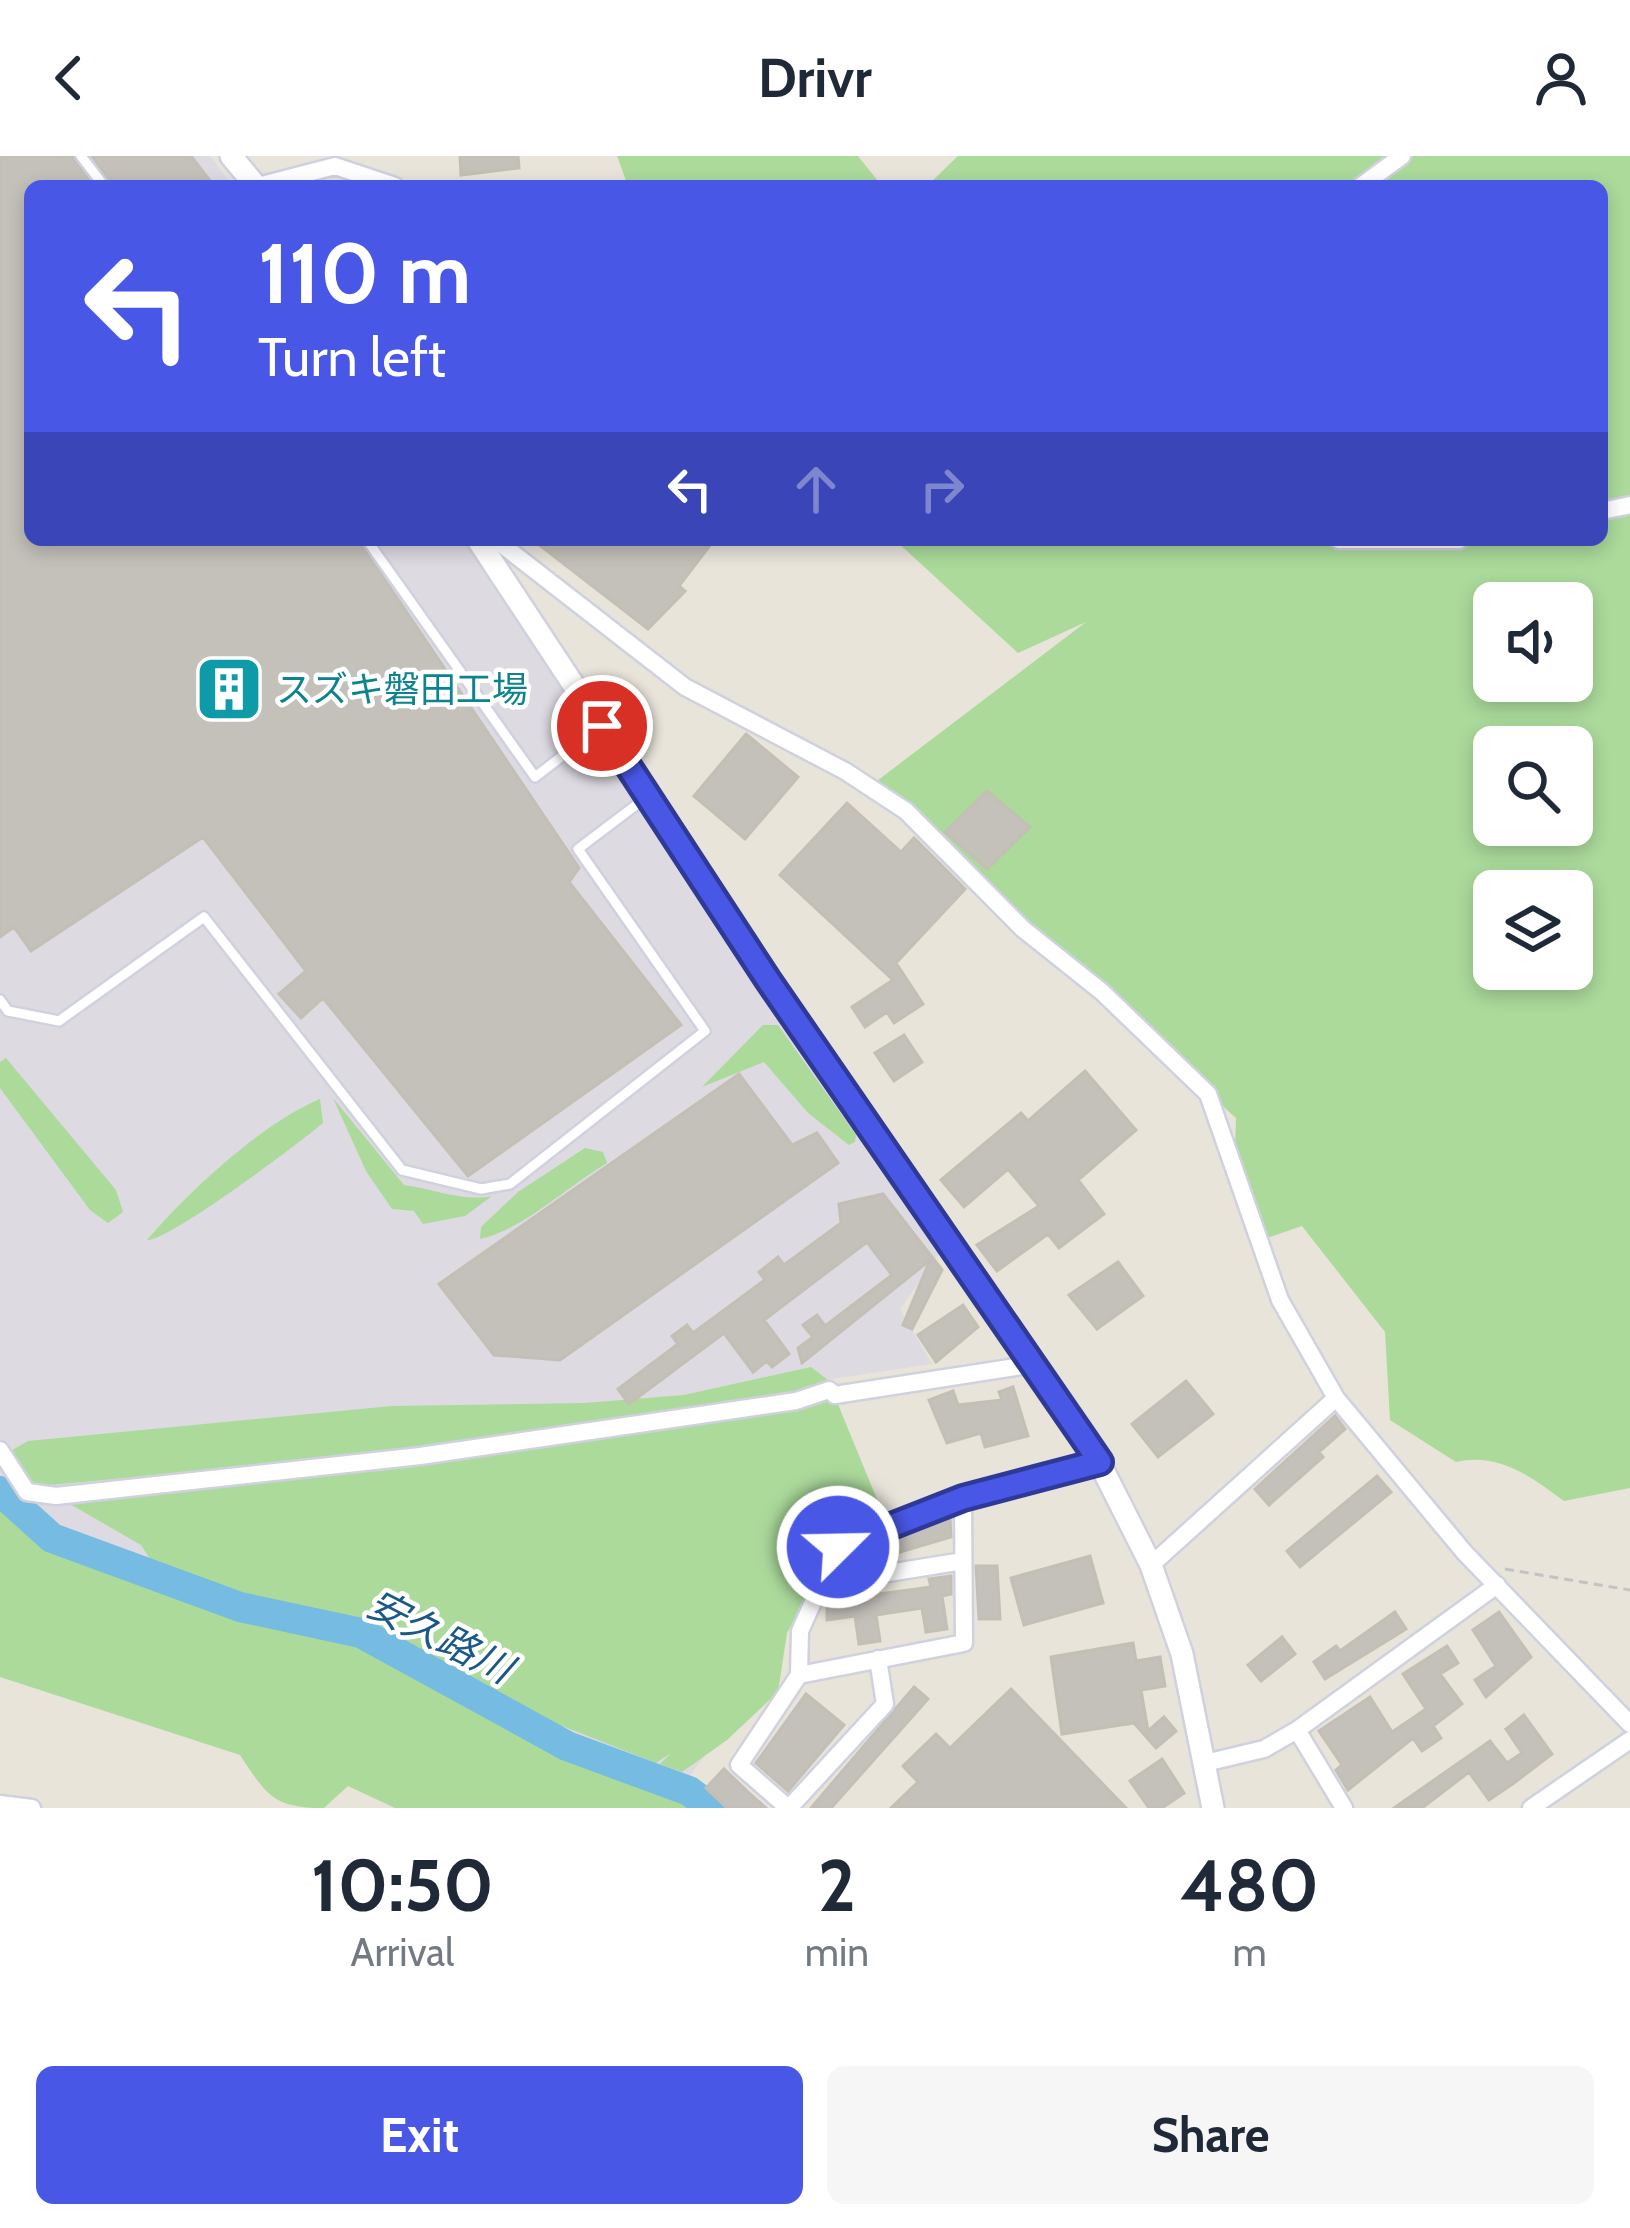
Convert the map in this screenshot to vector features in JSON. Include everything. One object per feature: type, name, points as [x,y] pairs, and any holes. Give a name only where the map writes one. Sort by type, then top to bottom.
[{"type":"street","points":[[232,156],[252,180]]},
{"type":"street","points":[[1369,180],[1402,156]]},
{"type":"street","points":[[280,180],[335,166],[376,180]]},
{"type":"street","points":[[482,546],[768,980],[1100,1462],[1151,1565],[1182,1654],[1213,1808]]},
{"type":"street","points":[[504,546],[685,687],[829,762],[906,811],[1023,929],[1102,992],[1208,1094],[1280,1300],[1336,1398],[1479,1568],[1630,1724]]},
{"type":"street","points":[[0,1450],[28,1492],[56,1496],[420,1456],[796,1401],[829,1390],[835,1395],[1035,1364]]},
{"type":"street","points":[[1151,1565],[1336,1398]]},
{"type":"street","points":[[878,1659],[885,1704],[788,1808],[739,1765],[799,1675],[800,1631],[838,1547],[963,1498],[1100,1462]]},
{"type":"street","points":[[799,1675],[964,1643],[963,1498]]},
{"type":"street","points":[[820,1584],[963,1561]]},
{"type":"street","points":[[1205,1763],[1264,1749],[1297,1730],[1497,1585]]},
{"type":"street","points":[[1297,1730],[1344,1808]]},
{"type":"street","points":[[1531,1808],[1630,1740]]},
{"type":"street","points":[[0,1804],[32,1808]]},
{"type":"lane","points":[[81,156],[99,180]]},
{"type":"lane","points":[[371,546],[535,777],[602,726]]},
{"type":"lane","points":[[0,1000],[8,1011],[59,1021],[204,916],[402,1170],[481,1189],[511,1184],[705,1031],[578,849],[648,796]]},
{"type":"path","points":[[1479,1568],[1532,1570],[1630,1590]]},
{"type":"shaded area","points":[[0,156],[210,156],[228,180],[24,180],[24,546],[472,546],[575,712],[940,1252],[900,1309],[932,1364],[811,1382],[772,1668],[672,1799],[53,1543],[0,1497]]},
{"type":"green space","points":[[617,156],[858,156],[877,180],[626,180]]},
{"type":"green space","points":[[958,156],[1630,156],[1630,1488],[1564,1501],[1527,1475],[1500,1464],[1456,1462],[1390,1420],[1385,1332],[1302,1226],[1267,1238],[1235,1152],[1236,1118],[869,787],[1086,622],[1018,653],[902,546],[1608,546],[1608,180],[933,180]]},
{"type":"green space","points":[[763,1025],[778,1025],[856,1135],[855,1142],[849,1145],[808,1113],[764,1062],[702,1087]]},
{"type":"green space","points":[[6,1058],[116,1190],[123,1212],[108,1223],[90,1210],[0,1088],[0,1062]]},
{"type":"green space","points":[[333,1098],[404,1185],[459,1196],[492,1196],[465,1216],[423,1224],[414,1211],[392,1209],[366,1171]]},
{"type":"green space","points":[[320,1099],[323,1123],[206,1209],[147,1240],[227,1160]]},
{"type":"green space","points":[[585,1148],[603,1152],[607,1163],[528,1217],[480,1239],[481,1227],[518,1192]]},
{"type":"green space","points":[[811,1367],[828,1380],[881,1509],[838,1542],[787,1633],[778,1692],[727,1740],[682,1772],[660,1764],[671,1753],[656,1763],[522,1710],[380,1627],[242,1598],[156,1568],[141,1545],[56,1496],[457,1447],[39,1486],[6,1468],[9,1452],[28,1441],[392,1406],[585,1403],[684,1395]]},
{"type":"green space","points":[[0,1497],[65,1544],[210,1598],[354,1637],[401,1658],[450,1694],[517,1723],[594,1771],[668,1792],[696,1808],[395,1808],[348,1786],[324,1808],[294,1805],[265,1790],[240,1755],[0,1677]]},
{"type":"building","name":"スズキ磐田工場","points":[[0,156],[72,156],[89,180],[24,180],[24,546],[362,546],[579,868],[569,882],[681,1025],[468,1176],[323,998],[301,1018],[279,994],[306,971],[203,837],[31,951],[14,927],[0,937]]},
{"type":"building","points":[[92,156],[191,156],[209,180],[109,180]]},
{"type":"building","points":[[460,156],[518,156],[519,168],[461,175]]},
{"type":"building","points":[[541,546],[709,546],[679,586],[685,591],[648,629]]},
{"type":"building","points":[[746,734],[798,777],[745,839],[694,796]]},
{"type":"building","points":[[987,791],[1030,827],[987,869],[945,832]]},
{"type":"building","points":[[847,803],[901,852],[914,838],[965,889],[896,963],[923,1004],[894,1023],[887,1012],[865,1027],[852,1007],[893,980],[780,875]]},
{"type":"building","points":[[904,1035],[922,1062],[894,1081],[875,1053]]},
{"type":"building","points":[[1085,1071],[1136,1130],[1078,1180],[1104,1214],[1059,1248],[1048,1234],[997,1271],[977,1245],[1039,1206],[1008,1169],[964,1207],[941,1180],[1021,1113],[1028,1121]]},
{"type":"building","points":[[739,1074],[792,1145],[817,1133],[838,1163],[560,1360],[494,1355],[439,1284]]},
{"type":"building","points":[[883,1194],[942,1270],[912,1329],[903,1325],[930,1260],[802,1363],[798,1348],[813,1337],[803,1325],[817,1315],[825,1326],[892,1275],[867,1242],[764,1320],[789,1354],[772,1367],[767,1361],[753,1372],[724,1333],[629,1404],[618,1389],[678,1344],[672,1336],[687,1325],[693,1333],[765,1280],[759,1272],[778,1257],[784,1265],[841,1223],[839,1204]]},
{"type":"building","points":[[1118,1262],[1143,1296],[1097,1329],[1069,1295]]},
{"type":"building","points":[[963,1305],[978,1327],[936,1362],[918,1335]]},
{"type":"building","points":[[1186,1381],[1213,1414],[1158,1457],[1132,1424]]},
{"type":"building","points":[[1013,1387],[1028,1436],[985,1447],[981,1433],[947,1443],[929,1400],[953,1391],[958,1405],[1002,1400],[999,1392]]},
{"type":"building","points":[[1335,1416],[1345,1429],[1319,1452],[1323,1457],[1269,1505],[1255,1489]]},
{"type":"building","points":[[1377,1476],[1391,1492],[1300,1567],[1287,1551]]},
{"type":"building","points":[[950,1518],[951,1537],[880,1558],[878,1545]]},
{"type":"building","points":[[1090,1556],[1103,1603],[1024,1625],[1011,1578]]},
{"type":"building","points":[[976,1566],[997,1566],[1000,1619],[979,1619]]},
{"type":"building","points":[[951,1576],[951,1594],[942,1596],[947,1629],[926,1632],[922,1608],[876,1615],[880,1641],[859,1644],[855,1616],[827,1620],[827,1601],[931,1587],[929,1579]]},
{"type":"building","points":[[1395,1612],[1406,1629],[1325,1679],[1314,1662],[1336,1646],[1340,1651]]},
{"type":"building","points":[[1499,1612],[1531,1657],[1486,1697],[1475,1680],[1496,1666],[1473,1630]]},
{"type":"building","points":[[1282,1637],[1295,1654],[1261,1681],[1248,1665]]},
{"type":"building","points":[[1133,1643],[1136,1661],[1160,1657],[1165,1686],[1141,1690],[1148,1731],[1164,1717],[1176,1731],[1156,1748],[1134,1723],[1062,1734],[1051,1657]]},
{"type":"building","points":[[1447,1646],[1458,1663],[1440,1674],[1462,1704],[1433,1726],[1441,1738],[1422,1751],[1413,1738],[1348,1790],[1336,1770],[1342,1765],[1319,1731],[1370,1697],[1392,1732],[1426,1709],[1403,1674]]},
{"type":"building","points":[[914,1687],[928,1699],[831,1808],[811,1808]]},
{"type":"building","points":[[1011,1689],[1126,1808],[891,1808],[918,1782],[903,1766],[936,1734],[950,1748]]},
{"type":"building","points":[[806,1694],[844,1725],[788,1791],[756,1763]]},
{"type":"building","points":[[1524,1715],[1552,1754],[1514,1783],[1489,1800],[1469,1772],[1422,1808],[1394,1808],[1490,1741],[1507,1763],[1522,1753],[1506,1729]]},
{"type":"building","points":[[1162,1759],[1184,1793],[1162,1808],[1149,1808],[1130,1781]]},
{"type":"building","points":[[724,1769],[766,1808],[727,1808],[706,1788]]},
{"type":"waterway","name":"安久路川","points":[[0,1491],[52,1538],[240,1607],[361,1633],[567,1746],[689,1791],[712,1808]]},
{"type":"place","name":"スズキ磐田工場","points":[[229,689]]},
{"type":"route","points":[[602,726],[768,980],[1100,1462],[963,1498],[838,1547]]}]
